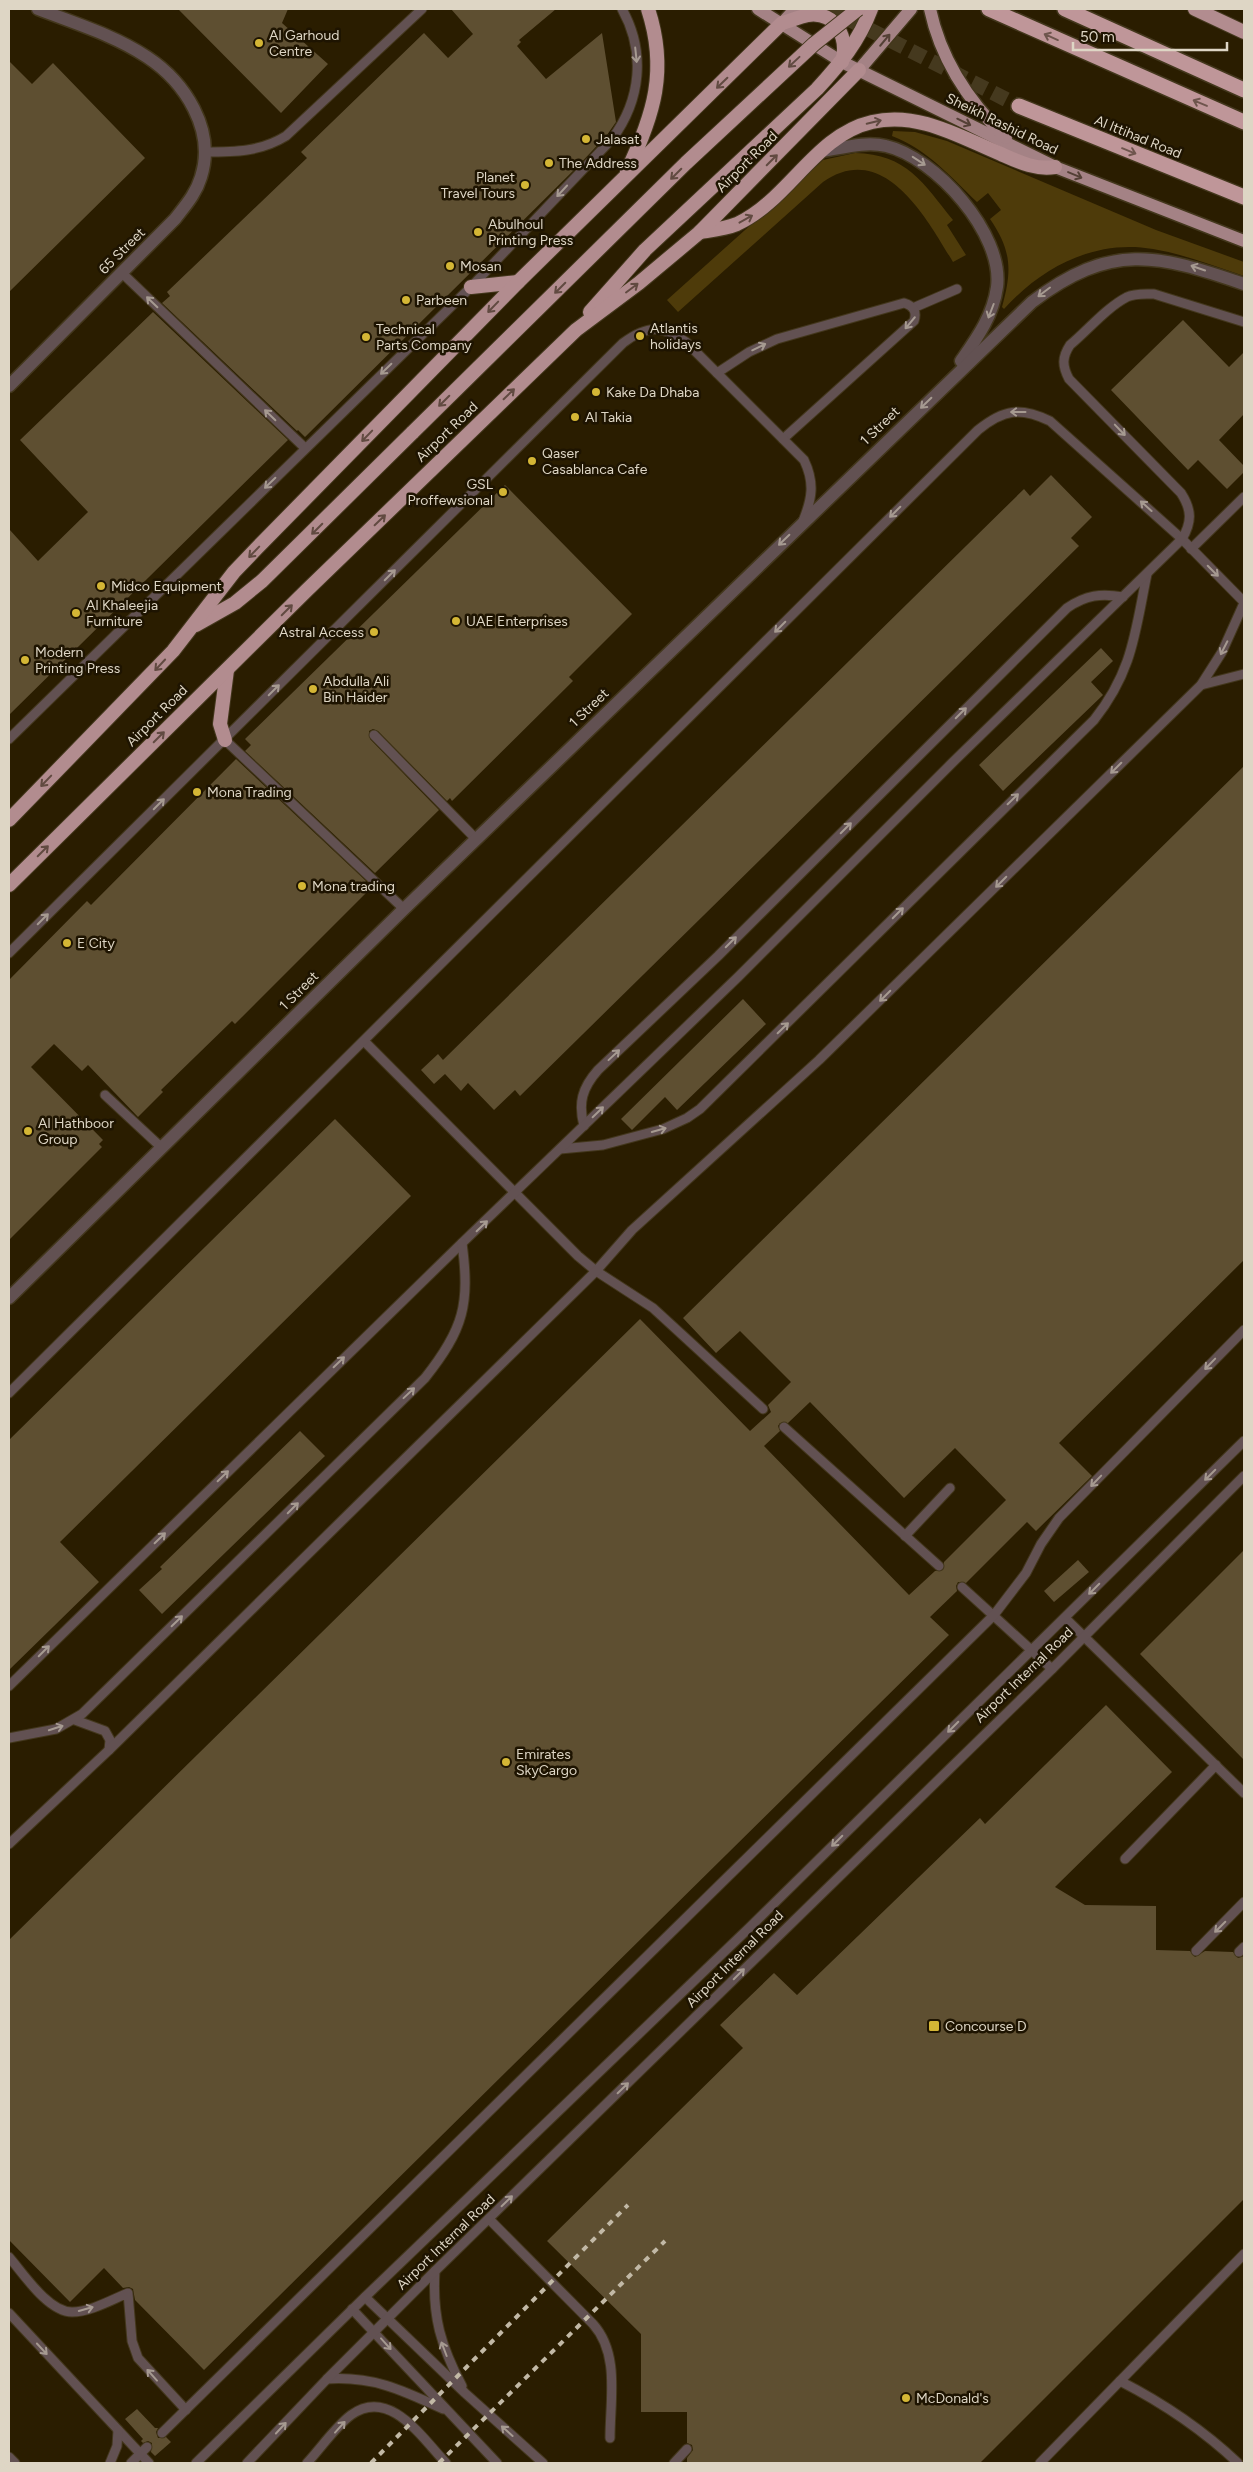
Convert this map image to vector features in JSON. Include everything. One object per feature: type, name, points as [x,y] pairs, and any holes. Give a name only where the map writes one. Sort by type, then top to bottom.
[{"type":"highway","points":[[624,179],[648,122],[658,76],[659,54],[655,29],[648,9]]},
{"type":"highway","points":[[191,628],[236,604],[270,575],[693,156],[814,44],[858,9]]},
{"type":"highway","points":[[576,330],[645,250],[817,88],[842,62],[864,28],[871,9]]},
{"type":"highway","points":[[989,9],[1244,122]]},
{"type":"highway","points":[[1065,9],[1244,90]]},
{"type":"highway","points":[[1196,9],[1242,30]]},
{"type":"highway","points":[[9,820],[157,668],[234,572],[518,282],[782,24],[809,15],[827,19],[841,32],[844,40],[846,50],[842,62]]},
{"type":"highway","name":"Airport Road","points":[[9,885],[226,670],[576,330],[639,283],[700,232],[859,70]]},
{"type":"highway","name":"Al Ittihad Road","points":[[1019,106],[1244,197]]},
{"type":"highway","points":[[700,232],[718,230],[736,224],[753,215],[838,136],[853,128],[887,119],[924,122],[1030,166],[1056,167]]},
{"type":"highway","points":[[471,287],[518,282]]},
{"type":"highway","points":[[225,740],[220,724],[226,670]]},
{"type":"main road","name":"Sheikh Rashid Road","points":[[758,9],[842,62],[1056,167],[1244,241]]},
{"type":"main road","points":[[782,24],[795,9]]},
{"type":"main road","name":"Airport Road","points":[[859,70],[911,9]]},
{"type":"main road","points":[[930,9],[946,60],[965,92],[989,122],[1015,147]]},
{"type":"main road","points":[[938,9],[940,42]]},
{"type":"street","name":"65 Street","points":[[9,386],[175,219],[191,200],[201,177],[204,152],[197,112],[175,81],[146,56],[38,9]]},
{"type":"street","points":[[822,151],[869,144],[886,146],[912,156],[932,169],[976,218],[989,238],[996,261],[998,285],[993,308],[983,329],[947,382]]},
{"type":"street","name":"1 Street","points":[[9,1298],[404,909],[947,382],[1032,302],[1059,281],[1089,268],[1122,260],[1155,259],[1188,265],[1244,284]]},
{"type":"lane","points":[[204,152],[244,152],[259,149],[286,136],[422,9]]},
{"type":"lane","points":[[9,739],[471,287],[612,138],[630,111],[635,96],[637,56],[632,32],[622,9]]},
{"type":"lane","points":[[122,273],[305,448]]},
{"type":"lane","points":[[913,308],[957,289]]},
{"type":"lane","points":[[9,1686],[584,1126],[1182,539],[1188,528],[1191,516],[1188,504],[1181,493],[1065,371],[1063,361],[1065,352],[1128,297],[1140,293],[1154,294],[1244,322]]},
{"type":"lane","points":[[717,373],[749,352],[777,340],[904,303],[913,308],[915,312],[914,321],[783,439]]},
{"type":"lane","points":[[9,953],[637,332],[655,328],[672,332],[686,342],[804,460],[810,474],[811,496],[802,523]]},
{"type":"lane","points":[[9,1393],[978,430],[993,418],[1012,412],[1022,412],[1032,413],[1050,421],[1182,539],[1244,602],[1222,652],[1201,685],[819,1060],[632,1230],[596,1270],[109,1750],[9,1844]]},
{"type":"lane","points":[[1191,549],[1244,497]]},
{"type":"lane","points":[[560,1149],[603,1145],[675,1125],[700,1109],[785,1026],[1094,720],[1122,680],[1130,657],[1147,574]]},
{"type":"lane","points":[[584,1126],[580,1112],[581,1096],[587,1082],[598,1070],[724,949],[1067,608],[1079,599],[1093,595],[1123,597]]},
{"type":"lane","points":[[1201,685],[1244,674]]},
{"type":"lane","points":[[374,735],[476,839]]},
{"type":"lane","points":[[225,740],[404,909]]},
{"type":"lane","points":[[364,1040],[578,1256],[654,1308],[763,1409]]},
{"type":"lane","points":[[105,1095],[162,1148]]},
{"type":"lane","points":[[9,1738],[56,1729],[75,1720],[425,1378],[448,1349],[463,1314],[466,1277],[462,1243]]},
{"type":"lane","points":[[162,2433],[994,1615],[1026,1573],[1041,1544],[1060,1518],[1244,1330]]},
{"type":"lane","points":[[784,1427],[940,1566]]},
{"type":"lane","points":[[196,2463],[365,2296],[749,1928],[1244,1440]]},
{"type":"lane","name":"Airport Internal Road","points":[[248,2463],[326,2379],[386,2319],[1052,1669],[1244,1476]]},
{"type":"lane","points":[[906,1536],[950,1488]]},
{"type":"lane","points":[[962,1587],[1052,1669]]},
{"type":"lane","points":[[1065,1618],[1244,1793]]},
{"type":"lane","points":[[75,1720],[105,1731],[110,1740],[109,1750]]},
{"type":"lane","points":[[1125,1859],[1216,1765]]},
{"type":"lane","points":[[1196,1951],[1244,1902]]},
{"type":"lane","points":[[488,2219],[593,2324],[606,2341],[611,2362],[610,2438]]},
{"type":"lane","points":[[1040,2463],[1244,2254]]},
{"type":"lane","points":[[9,2256],[48,2302],[58,2309],[72,2312],[83,2310],[128,2293],[132,2341],[138,2358],[186,2410]]},
{"type":"lane","points":[[435,2271],[434,2312],[439,2334],[445,2352],[465,2393]]},
{"type":"lane","points":[[365,2296],[386,2319],[543,2463]]},
{"type":"lane","points":[[352,2309],[375,2331],[497,2463]]},
{"type":"lane","points":[[9,2313],[149,2463]]},
{"type":"lane","points":[[326,2379],[361,2379],[381,2382],[447,2411]]},
{"type":"lane","points":[[1120,2381],[1179,2415],[1238,2463]]},
{"type":"lane","points":[[307,2463],[350,2415],[364,2408],[379,2406],[394,2411],[446,2463]]},
{"type":"lane","points":[[110,2463],[117,2446],[118,2430]]},
{"type":"lane","points":[[132,2463],[147,2447]]},
{"type":"lane","points":[[674,2463],[687,2450]]},
{"type":"lane","points":[[9,2457],[15,2463]]},
{"type":"shaded area","points":[[893,131],[915,132],[947,141],[1156,230],[1244,262],[1244,276],[1165,251],[1132,247],[1111,248],[1090,253],[1053,269],[1035,280],[1004,309],[1002,307],[1007,283],[1008,262],[1003,241],[990,219],[1001,210],[988,193],[977,202],[928,156],[892,136]]},
{"type":"shaded area","points":[[855,153],[888,159],[901,165],[923,183],[953,220],[947,225],[966,255],[953,262],[917,206],[884,177],[865,170],[845,171],[823,182],[678,312],[667,300],[823,160]]},
{"type":"building","name":"Al Garhoud Centre","points":[[178,9],[288,9],[282,23],[328,64],[281,113]]},
{"type":"building","points":[[451,9],[556,9],[519,40],[521,42],[517,46],[546,79],[602,33],[616,122],[607,135],[577,167],[305,437],[162,303],[170,296],[167,292],[307,158],[301,152],[424,33],[448,58],[473,34]]},
{"type":"building","points":[[9,61],[32,84],[53,63],[145,158],[9,292]]},
{"type":"building","points":[[153,312],[288,440],[9,715],[9,529],[38,561],[88,512],[20,440]]},
{"type":"building","points":[[1183,320],[1229,367],[1244,352],[1244,414],[1219,440],[1244,466],[1244,472],[1227,489],[1198,460],[1188,470],[1111,390]]},
{"type":"building","points":[[1051,475],[1092,517],[1071,538],[1079,546],[520,1096],[515,1090],[494,1110],[468,1083],[461,1091],[445,1074],[434,1084],[421,1070],[438,1054],[443,1060],[1024,489],[1030,496]]},
{"type":"building","points":[[505,485],[632,614],[569,677],[573,681],[452,801],[450,798],[447,801],[378,731],[373,729],[369,731],[370,739],[439,810],[375,873],[245,751],[251,745],[245,739]]},
{"type":"building","points":[[1101,648],[1113,661],[1091,682],[1103,695],[1003,791],[979,765]]},
{"type":"building","points":[[236,759],[366,881],[361,886],[367,892],[235,1024],[232,1021],[161,1090],[163,1092],[138,1117],[88,1065],[82,1071],[54,1044],[31,1067],[103,1140],[99,1144],[102,1147],[9,1240],[9,980],[87,901],[91,905]]},
{"type":"building","name":"Emirates SkyCargo","points":[[1244,766],[1244,1260],[1059,1443],[1092,1476],[1036,1531],[1027,1522],[966,1583],[958,1582],[956,1586],[957,1591],[930,1617],[949,1635],[204,2370],[135,2300],[133,2289],[129,2287],[123,2288],[104,2268],[70,2302],[9,2240],[9,1940],[640,1319],[750,1431],[771,1412],[768,1405],[791,1382],[740,1331],[716,1353],[683,1318]],"holes":[[[810,1402],[904,1498],[955,1448],[1006,1500],[944,1562],[943,1570],[935,1571],[909,1595],[764,1446],[780,1431],[778,1426],[780,1423],[788,1423]]]},
{"type":"building","points":[[743,999],[766,1024],[677,1110],[665,1097],[632,1130],[621,1119]]},
{"type":"building","points":[[335,1119],[411,1196],[60,1542],[99,1582],[9,1670],[9,1440]]},
{"type":"building","points":[[300,1431],[325,1456],[162,1614],[139,1590],[162,1569],[160,1567]]},
{"type":"building","points":[[1244,1550],[1244,1760],[1140,1654]]},
{"type":"building","points":[[1078,1560],[1089,1572],[1054,1602],[1044,1591]]},
{"type":"building","name":"Concourse D","points":[[1106,1705],[1172,1772],[1055,1887],[1085,1905],[1156,1906],[1156,1950],[1190,1951],[1195,1957],[1205,1951],[1233,1952],[1238,1958],[1244,1956],[1244,2199],[980,2463],[687,2463],[687,2458],[693,2450],[692,2445],[687,2443],[687,2412],[641,2412],[641,2334],[547,2241],[743,2048],[720,2025],[774,1973],[797,1995],[980,1818],[985,1824]]},
{"type":"building","points":[[137,2409],[155,2428],[158,2428],[156,2432],[158,2438],[166,2437],[171,2442],[155,2456],[151,2452],[152,2443],[148,2441],[143,2443],[141,2441],[143,2439],[125,2419]]},
{"type":"tunnel","points":[[829,9],[1019,106]]},
{"type":"railway","points":[[371,2463],[628,2205]]},
{"type":"railway","points":[[439,2463],[665,2241]]},
{"type":"place","name":"Al Garhoud Centre","points":[[259,43]]},
{"type":"place","name":"Jalasat","points":[[586,139]]},
{"type":"place","name":"The Address","points":[[549,163]]},
{"type":"place","name":"Planet Travel Tours","points":[[525,185]]},
{"type":"place","name":"Abulhoul Printing Press","points":[[478,232]]},
{"type":"place","name":"Mosan","points":[[450,266]]},
{"type":"place","name":"Parbeen","points":[[406,300]]},
{"type":"place","name":"Atlantis holidays","points":[[640,336]]},
{"type":"place","name":"Technical Parts Company","points":[[366,337]]},
{"type":"place","name":"Kake Da Dhaba","points":[[596,392]]},
{"type":"place","name":"Al Takia","points":[[575,417]]},
{"type":"place","name":"Qaser Casablanca Cafe","points":[[532,461]]},
{"type":"place","name":"GSL Proffewsional","points":[[503,492]]},
{"type":"place","name":"Midco Equipment","points":[[101,586]]},
{"type":"place","name":"Al Khaleejia Furniture","points":[[76,613]]},
{"type":"place","name":"UAE Enterprises","points":[[456,621]]},
{"type":"place","name":"Astral Access","points":[[374,632]]},
{"type":"place","name":"Modern Printing Press","points":[[25,660]]},
{"type":"place","name":"Abdulla Ali Bin Haider","points":[[313,689]]},
{"type":"place","name":"Mona Trading","points":[[197,792]]},
{"type":"place","name":"Mona trading","points":[[302,886]]},
{"type":"place","name":"E City","points":[[67,943]]},
{"type":"place","name":"Al Hathboor Group","points":[[28,1131]]},
{"type":"place","name":"Emirates SkyCargo","points":[[506,1762]]},
{"type":"place","name":"Concourse D","points":[[934,2026]]},
{"type":"place","name":"McDonald's","points":[[906,2398]]}]
